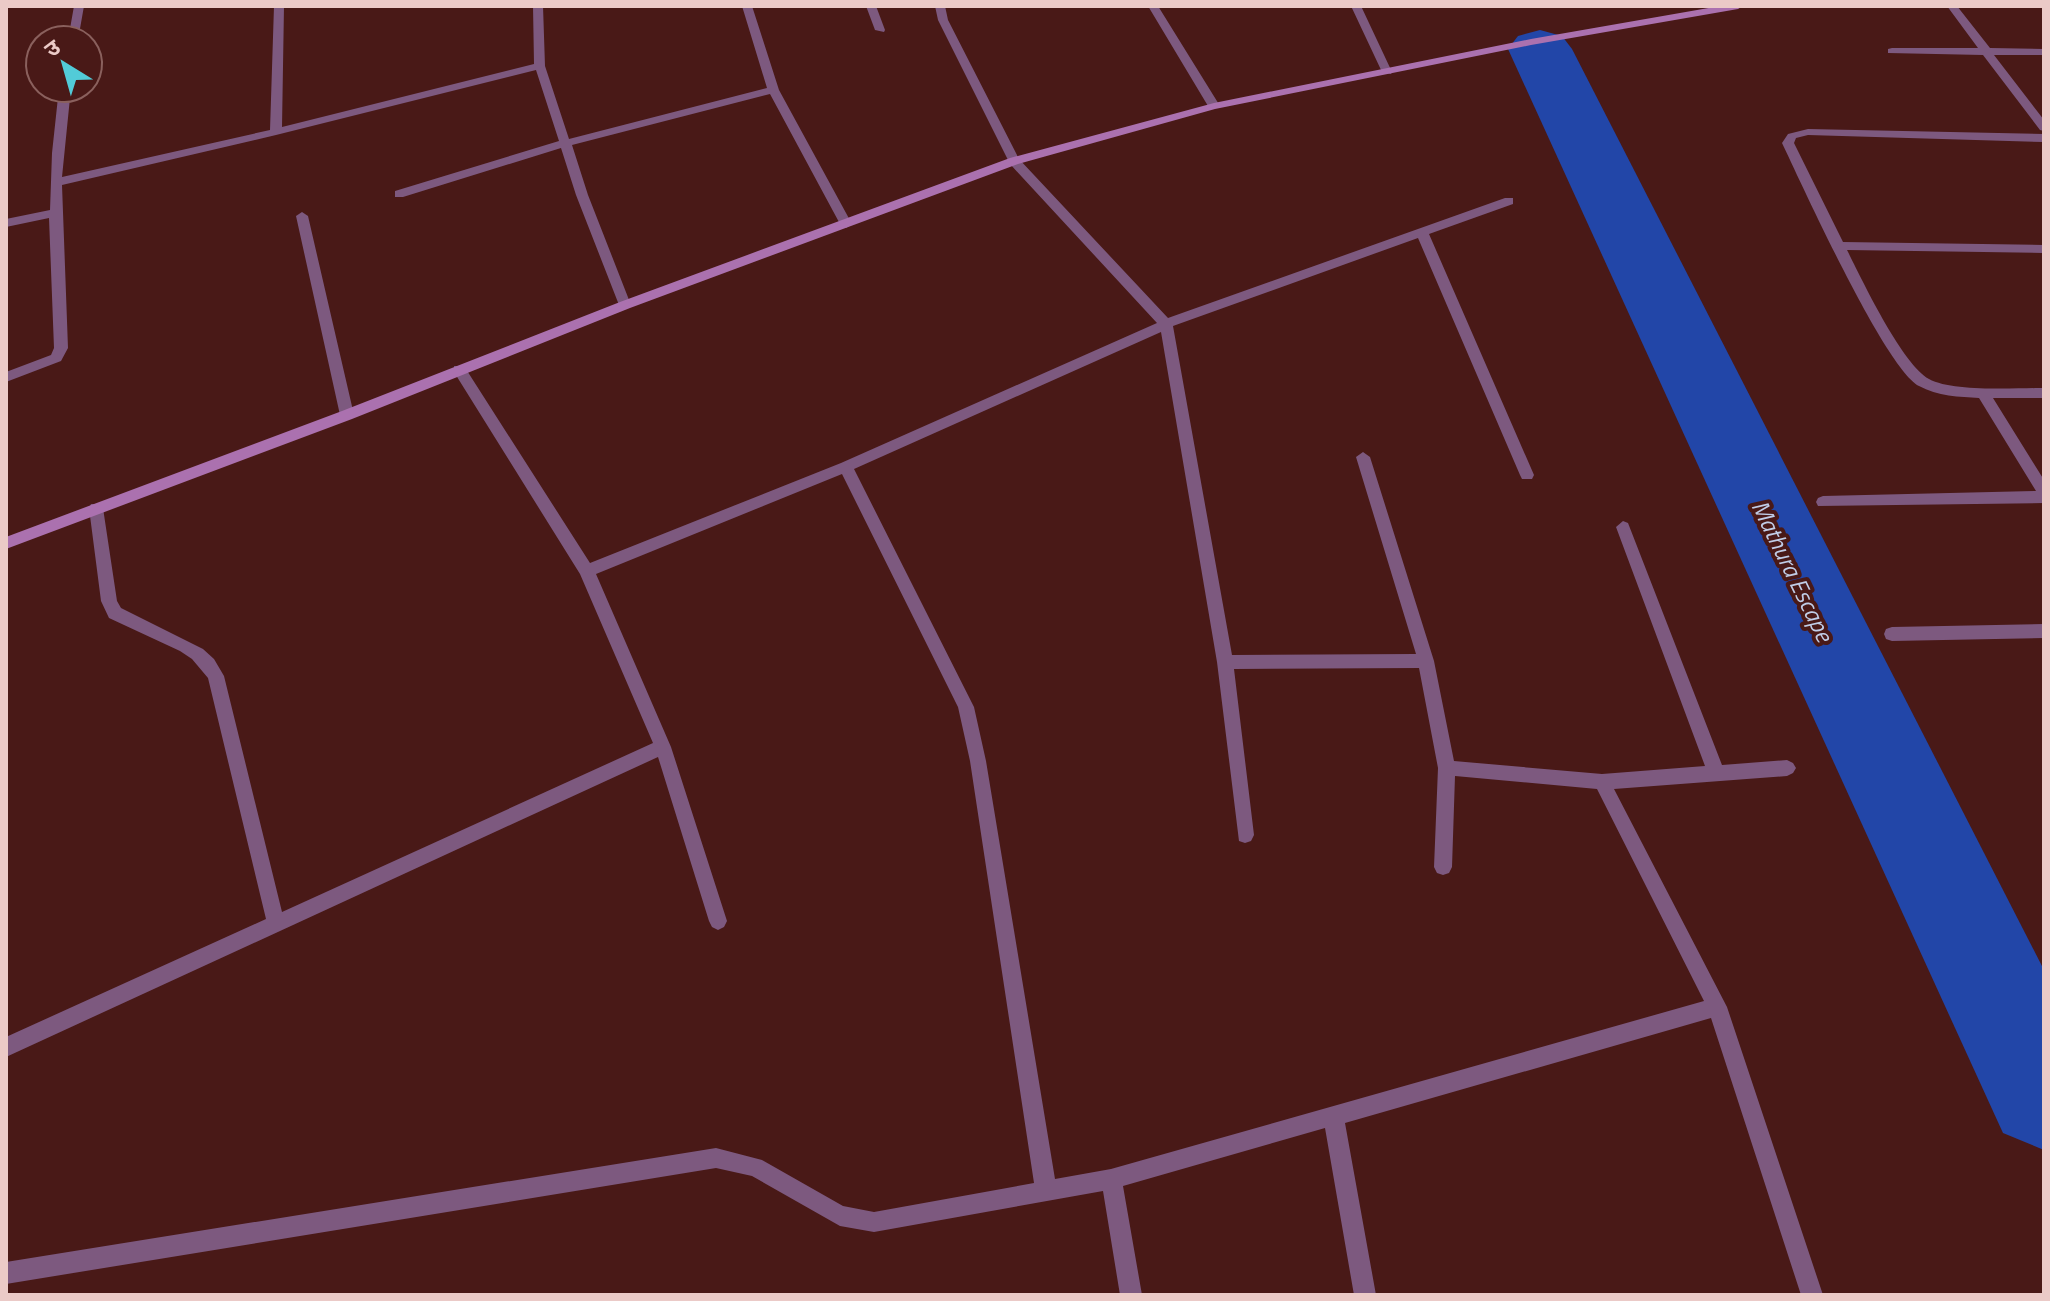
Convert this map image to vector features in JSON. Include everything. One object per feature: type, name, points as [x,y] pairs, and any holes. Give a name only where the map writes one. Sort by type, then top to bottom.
[{"type":"street","points":[[276,132],[279,6]]},
{"type":"street","points":[[538,6],[540,66],[625,305]]},
{"type":"street","points":[[747,6],[773,90],[846,224]]},
{"type":"street","points":[[871,6],[880,30]]},
{"type":"street","points":[[940,6],[943,20],[1014,161],[1166,324],[1225,662],[1245,835]]},
{"type":"street","points":[[1153,6],[1214,106]]},
{"type":"street","points":[[1356,6],[1387,72]]},
{"type":"street","points":[[6,543],[347,415],[625,305],[1014,161],[1214,106],[1738,6]]},
{"type":"street","points":[[1952,6],[2044,128]]},
{"type":"street","points":[[1892,51],[2044,52]]},
{"type":"street","points":[[57,182],[276,132],[540,66]]},
{"type":"street","points":[[399,194],[566,143],[773,90]]},
{"type":"street","points":[[6,377],[56,358],[61,348],[53,213],[62,104]]},
{"type":"street","points":[[2044,138],[1808,132],[1792,136],[1788,143],[1838,246],[1913,377],[1938,388],[2044,393]]},
{"type":"street","points":[[587,571],[846,467],[1166,324],[1509,201]]},
{"type":"street","points":[[6,223],[53,213]]},
{"type":"street","points":[[302,216],[347,415]]},
{"type":"street","points":[[1422,232],[1527,475]]},
{"type":"street","points":[[1838,246],[2044,249]]},
{"type":"street","points":[[459,369],[587,571],[663,747],[718,921]]},
{"type":"street","points":[[1823,502],[2044,495],[1982,391]]},
{"type":"street","points":[[1363,457],[1426,661],[1447,768],[1443,867]]},
{"type":"street","points":[[846,467],[944,656],[966,707],[978,761],[1046,1190]]},
{"type":"street","points":[[96,508],[109,601],[115,613],[210,661],[276,924]]},
{"type":"street","points":[[1623,527],[1716,773]]},
{"type":"street","points":[[1892,634],[2044,631]]},
{"type":"street","points":[[1225,662],[1426,661]]},
{"type":"street","points":[[6,1047],[663,747]]},
{"type":"street","points":[[1447,768],[1602,782],[1787,768]]},
{"type":"street","points":[[1602,782],[1717,1007],[1812,1295]]},
{"type":"street","points":[[6,1273],[716,1158],[755,1167],[840,1216],[874,1222],[1111,1179],[1717,1007]]},
{"type":"street","points":[[1333,1114],[1365,1295]]},
{"type":"street","points":[[1111,1179],[1131,1295]]},
{"type":"waterway","name":"Mathura Escape","points":[[1540,49],[2044,1092]]}]
